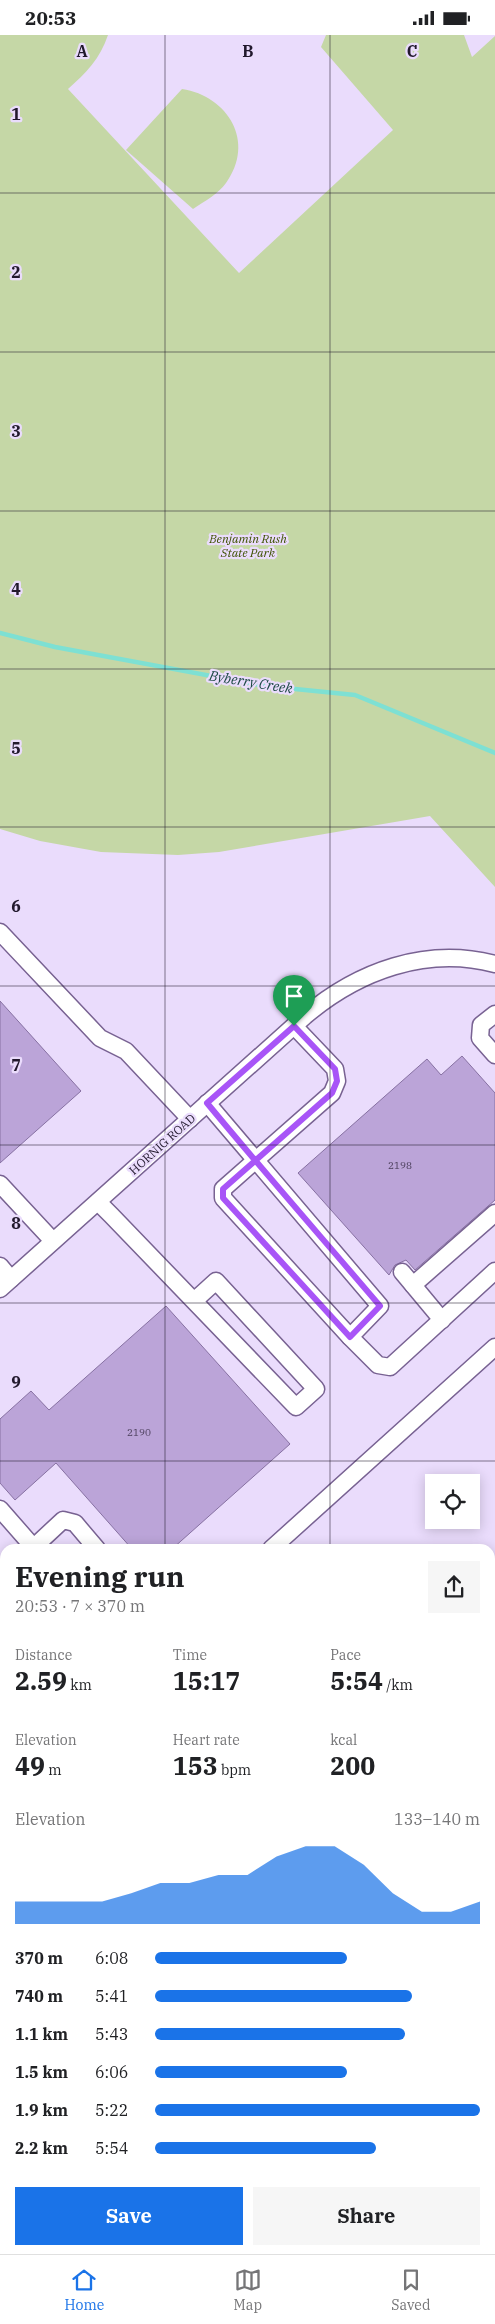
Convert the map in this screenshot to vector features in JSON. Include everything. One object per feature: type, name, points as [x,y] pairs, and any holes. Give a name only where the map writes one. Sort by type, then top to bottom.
[{"type":"street","points":[[0,932],[100,1038],[126,1051],[190,1119]]},
{"type":"street","name":"HORNIG ROAD","points":[[6,1284],[294,1026],[322,1002],[341,989],[361,978],[401,963],[443,958],[465,959],[495,964]]},
{"type":"street","points":[[495,1014],[482,1025],[480,1038],[495,1055]]},
{"type":"street","points":[[294,1026],[335,1069],[337,1081],[332,1093],[223,1189],[223,1198],[378,1365],[390,1367],[495,1271]]},
{"type":"street","points":[[207,1103],[380,1306],[350,1337]]},
{"type":"street","points":[[0,1184],[53,1241]]},
{"type":"street","points":[[98,1202],[296,1407],[316,1389],[216,1281],[194,1301]]},
{"type":"street","points":[[413,1285],[495,1213]]},
{"type":"street","points":[[0,1266],[6,1284]]},
{"type":"street","points":[[402,1272],[442,1319]]},
{"type":"street","points":[[277,1544],[495,1347]]},
{"type":"street","points":[[0,1509],[31,1544]]},
{"type":"street","points":[[38,1544],[63,1520],[75,1523],[93,1544]]},
{"type":"green space","name":"Benjamin Rush State Park","points":[[0,35],[108,35],[105,44],[92,65],[68,89],[239,273],[393,130],[321,47],[326,35],[464,35],[472,57],[495,36],[495,887],[430,816],[219,852],[178,855],[101,852],[40,841],[0,829]]},
{"type":"green space","points":[[182,89],[198,93],[224,111],[233,123],[237,137],[238,152],[235,167],[226,183],[215,194],[193,209],[126,150]]},
{"type":"building","points":[[0,1001],[81,1091],[0,1163]]},
{"type":"building","points":[[462,1056],[495,1093],[495,1200],[415,1270],[406,1260],[395,1265],[389,1275],[298,1173],[427,1059],[441,1075]]},
{"type":"building","points":[[166,1306],[290,1444],[178,1544],[128,1544],[56,1463],[15,1500],[0,1483],[0,1419],[31,1391],[49,1410]]},
{"type":"waterway","name":"Byberry Creek","points":[[0,633],[55,647],[265,686],[355,695],[495,753]]},
{"type":"route","points":[[294,1026],[207,1103],[219,1118],[256,1161],[380,1306],[350,1337],[223,1198],[223,1189],[256,1161],[332,1093],[337,1081],[335,1069],[294,1026]]}]
